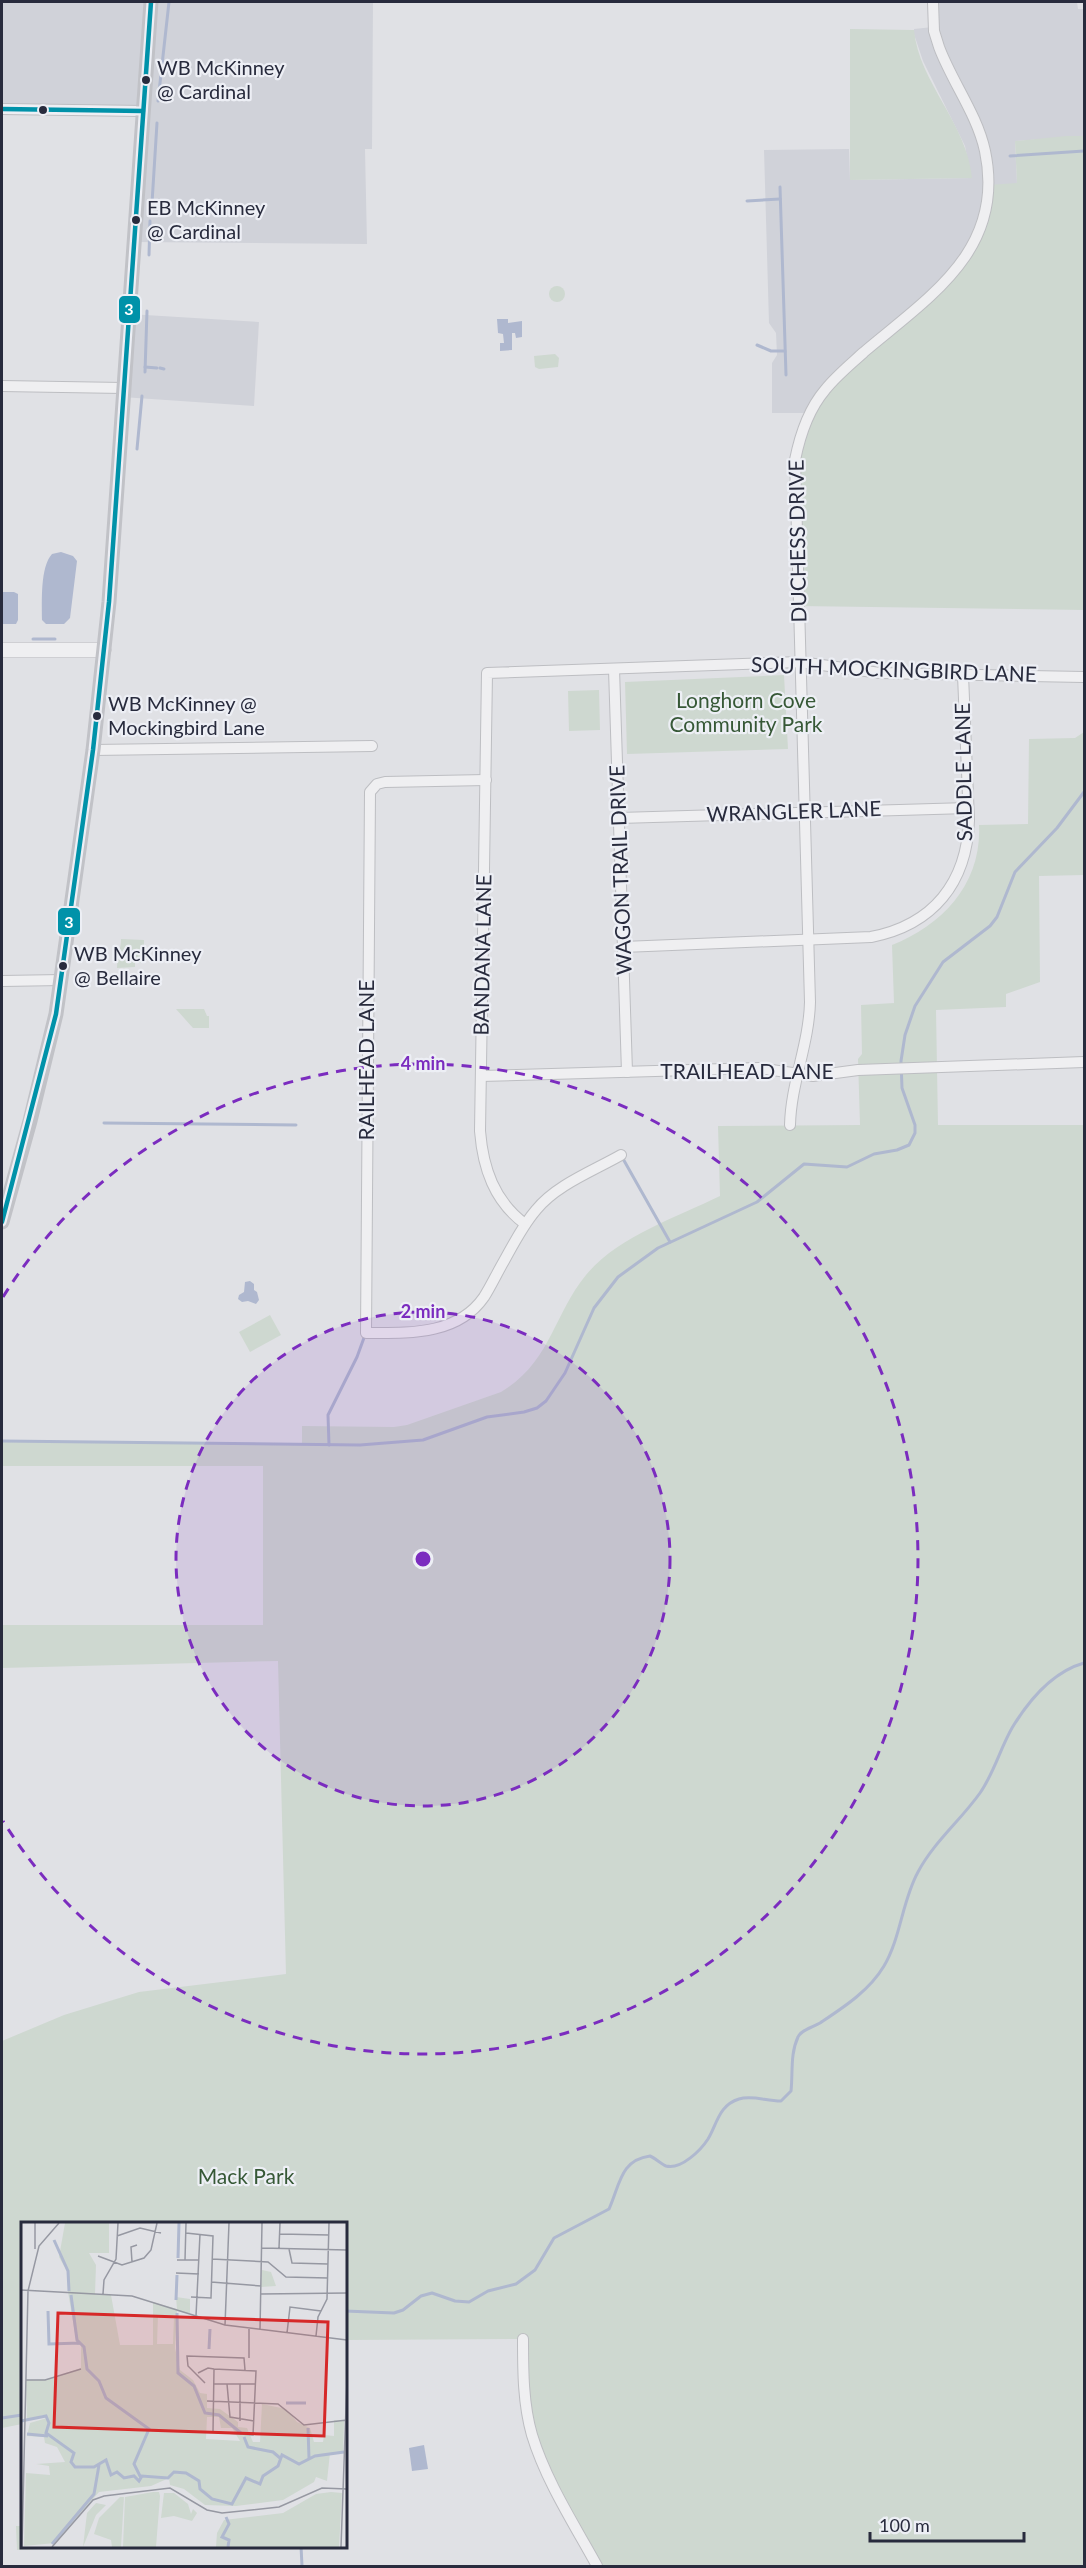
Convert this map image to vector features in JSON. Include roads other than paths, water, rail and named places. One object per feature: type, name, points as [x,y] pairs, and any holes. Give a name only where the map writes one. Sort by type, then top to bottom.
[{"type":"main road","points":[[2,1222],[34,1106],[62,980],[93,750],[104,650],[151,2]]},
{"type":"street","name":"DUCHESS DRIVE","points":[[790,1125],[796,1074],[809,1018],[794,470],[799,442],[806,422],[819,398],[836,377],[939,289],[958,269],[972,246],[986,204],[987,162],[982,141],[939,47],[933,27],[933,2]]},
{"type":"street","points":[[2,110],[143,111]]},
{"type":"street","points":[[2,386],[123,388]]},
{"type":"street","points":[[2,650],[104,650]]},
{"type":"street","name":"SOUTH MOCKINGBIRD LANE","points":[[487,673],[800,662],[880,673],[1084,676]]},
{"type":"street","name":"WAGON TRAIL DRIVE","points":[[614,669],[627,1072]]},
{"type":"street","name":"BANDANA LANE","points":[[487,673],[480,1131],[486,1166],[498,1196],[509,1211],[525,1224]]},
{"type":"street","name":"SADDLE LANE","points":[[623,946],[856,938],[883,934],[907,925],[931,908],[951,888],[958,876],[967,844],[968,808],[963,675]]},
{"type":"street","points":[[93,750],[372,746]]},
{"type":"street","name":"RAILHEAD LANE","points":[[486,780],[393,782],[376,784],[372,787],[369,809],[366,1333],[415,1333],[459,1320],[483,1298],[525,1224]]},
{"type":"street","name":"WRANGLER LANE","points":[[619,818],[968,808]]},
{"type":"street","points":[[2,981],[62,980]]},
{"type":"street","name":"TRAILHEAD LANE","points":[[481,1076],[759,1068],[819,1076],[858,1070],[1084,1062]]},
{"type":"street","points":[[525,1224],[537,1207],[562,1188],[621,1155]]},
{"type":"street","points":[[523,2339],[524,2389],[531,2433],[547,2475],[597,2566]]},
{"type":"water","points":[[497,319],[508,319],[508,323],[522,321],[522,337],[516,338],[515,333],[512,333],[512,350],[500,351],[500,343],[504,343],[503,334],[498,333]]},
{"type":"water","points":[[61,552],[73,556],[77,561],[70,618],[64,624],[46,624],[42,620],[45,567],[52,554]]},
{"type":"water","points":[[2,592],[18,594],[16,624],[2,624]]},
{"type":"water","points":[[250,1281],[257,1292],[259,1300],[256,1304],[248,1301],[242,1302],[238,1299],[239,1295],[244,1292],[245,1282]]},
{"type":"water","points":[[424,2445],[428,2469],[412,2471],[409,2448]]},
{"type":"waterway","points":[[158,101],[169,2]]},
{"type":"waterway","points":[[152,203],[157,123]]},
{"type":"waterway","points":[[1010,156],[1084,151]]},
{"type":"waterway","points":[[780,187],[786,375]]},
{"type":"waterway","points":[[747,201],[780,199]]},
{"type":"waterway","points":[[149,255],[150,221]]},
{"type":"waterway","points":[[145,372],[147,311]]},
{"type":"waterway","points":[[757,345],[771,351],[785,351]]},
{"type":"waterway","points":[[145,367],[157,368]]},
{"type":"waterway","points":[[160,368],[164,369]]},
{"type":"waterway","points":[[137,449],[142,396]]},
{"type":"waterway","points":[[33,639],[55,639]]},
{"type":"waterway","points":[[2,1441],[360,1445],[423,1440],[487,1417],[537,1408],[546,1401],[565,1373],[594,1308],[618,1277],[658,1248],[757,1202],[804,1164],[847,1167],[874,1154],[897,1150],[909,1145],[915,1133],[915,1125],[902,1088],[901,1061],[905,1035],[915,1006],[943,962],[990,926],[997,917],[1015,872],[1057,828],[1084,792]]},
{"type":"waterway","points":[[104,1123],[296,1125]]},
{"type":"waterway","points":[[622,1157],[670,1242]]},
{"type":"waterway","points":[[329,1445],[328,1415],[357,1357],[365,1335]]},
{"type":"waterway","points":[[346,2311],[394,2313],[403,2310],[421,2296],[432,2293],[455,2301],[469,2302],[488,2291],[516,2284],[535,2270],[554,2238],[609,2209],[622,2175],[632,2163],[650,2156],[666,2166],[678,2165],[701,2148],[723,2110],[732,2102],[749,2098],[781,2101],[791,2091],[793,2057],[798,2037],[847,2005],[878,1975],[890,1955],[908,1895],[924,1861],[980,1793],[1008,1736],[1042,1688],[1072,1667],[1084,1663]]},
{"type":"waterway","points":[[2,2418],[21,2415]]},
{"type":"waterway","points":[[301,2547],[302,2566]]},
{"type":"place","name":"WB McKinney @ Cardinal","points":[[146,80]]},
{"type":"place","name":"EB McKinney @ Cardinal","points":[[136,220]]},
{"type":"place","name":"WB McKinney @ Mockingbird Lane","points":[[97,716]]},
{"type":"place","name":"WB McKinney @ Bellaire","points":[[63,966]]},
{"type":"park label","name":"Longhorn Cove Community Park","points":[[746,713]]},
{"type":"park label","name":"Mack Park","points":[[246,2177]]}]
